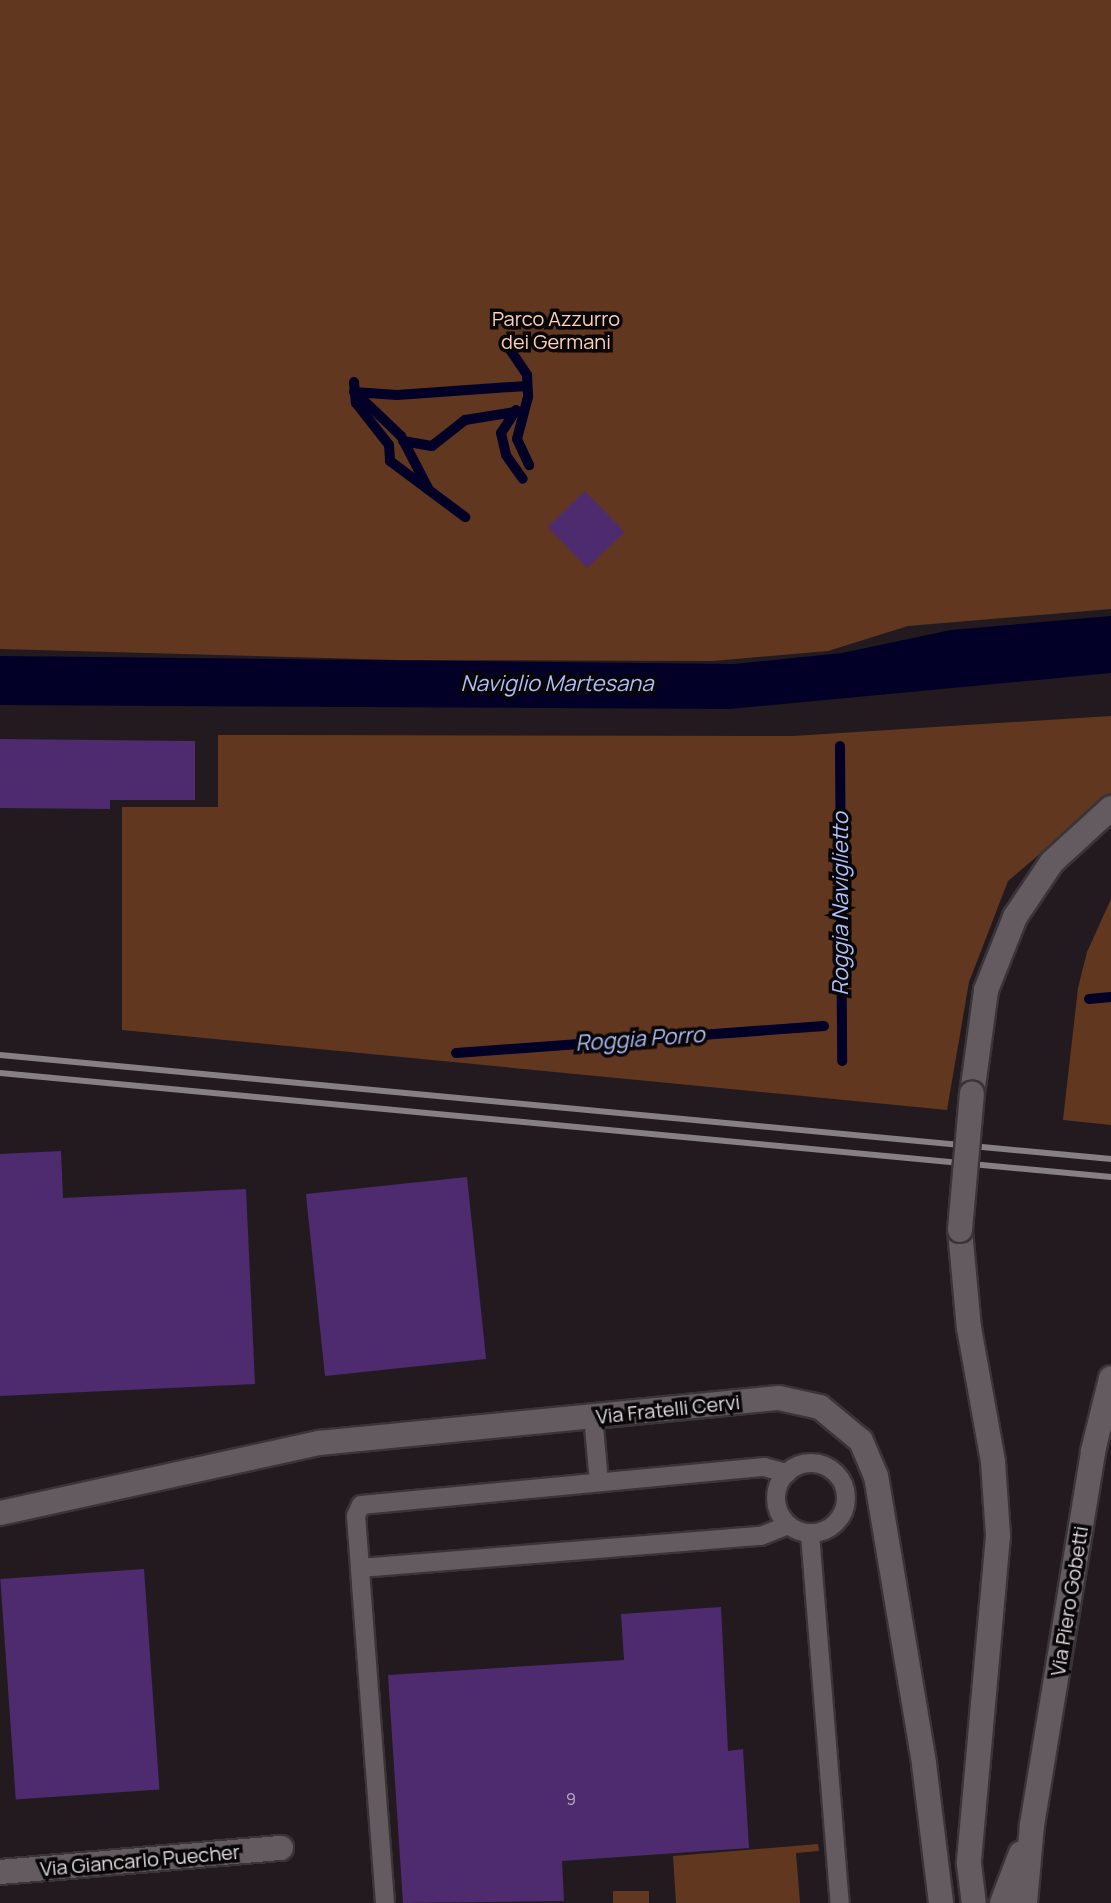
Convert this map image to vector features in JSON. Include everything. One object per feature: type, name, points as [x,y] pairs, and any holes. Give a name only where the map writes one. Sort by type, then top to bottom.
[{"type":"street","points":[[974,1903],[969,1864],[997,1578],[997,1521],[993,1462],[969,1328],[960,1230],[972,1094],[986,990],[1015,917],[1052,862],[1111,808]]},
{"type":"street","name":"Via Piero Gobetti","points":[[1025,1903],[1032,1825],[1093,1451],[1111,1378]]},
{"type":"street","name":"Via Fratelli Cervi","points":[[0,1513],[319,1443],[779,1398],[820,1407],[861,1441],[876,1476],[941,1903]]},
{"type":"street","name":"Via Piero Gobetti","points":[[1002,1903],[1032,1825]]},
{"type":"street","name":"Via Giancarlo Puecher","points":[[0,1872],[281,1848]]},
{"type":"lane","points":[[593,1416],[599,1482]]},
{"type":"lane","points":[[360,1568],[761,1536],[788,1525],[810,1534],[840,1520],[847,1498],[845,1487],[831,1468],[820,1463],[797,1466],[787,1473],[776,1494],[788,1525]]},
{"type":"lane","points":[[385,1903],[356,1516],[361,1505],[764,1467],[787,1473]]},
{"type":"lane","points":[[810,1534],[840,1903]]},
{"type":"green space","name":"Parco Azzurro dei Germani","points":[[0,0],[1111,0],[1111,609],[908,626],[828,651],[713,661],[398,660],[0,649]]},
{"type":"green space","points":[[1111,716],[1111,793],[1008,881],[969,982],[947,1110],[122,1030],[122,807],[218,807],[218,735],[793,736]]},
{"type":"green space","points":[[1111,899],[1111,1125],[1063,1120],[1078,988],[1087,952]]},
{"type":"green space","points":[[818,1844],[819,1851],[796,1853],[800,1903],[676,1903],[673,1856]]},
{"type":"green space","points":[[613,1891],[649,1891],[649,1903],[613,1903]]},
{"type":"water","name":"Naviglio Martesana","points":[[1111,616],[1111,673],[729,709],[0,705],[0,656],[734,664],[842,653],[951,630]]},
{"type":"building","points":[[585,491],[625,532],[587,568],[548,527]]},
{"type":"building","points":[[0,739],[195,741],[195,800],[110,800],[110,809],[0,808]]},
{"type":"building","points":[[61,1151],[63,1198],[246,1189],[255,1384],[0,1396],[0,1154]]},
{"type":"building","points":[[467,1177],[486,1359],[325,1376],[306,1194]]},
{"type":"building","points":[[144,1569],[159,1789],[16,1800],[0,1579]]},
{"type":"building","points":[[721,1607],[728,1751],[743,1749],[749,1848],[562,1861],[564,1901],[403,1903],[388,1675],[624,1660],[621,1614]]},
{"type":"waterway","points":[[511,339],[511,351],[527,375],[528,397],[517,439],[529,465]]},
{"type":"waterway","points":[[354,382],[356,403],[389,445],[390,461],[465,517]]},
{"type":"waterway","points":[[354,392],[397,395],[527,386]]},
{"type":"waterway","points":[[356,393],[401,436],[429,490]]},
{"type":"waterway","points":[[516,410],[501,433],[506,455],[523,479]]},
{"type":"waterway","points":[[403,441],[432,446],[465,420],[515,412]]},
{"type":"waterway","name":"Roggia Naviglietto","points":[[840,746],[842,1061]]},
{"type":"waterway","name":"Roggia Porro","points":[[1089,999],[1111,997]]},
{"type":"waterway","name":"Roggia Porro","points":[[456,1053],[824,1026]]},
{"type":"railway","points":[[0,1055],[1111,1159]]},
{"type":"railway","points":[[0,1073],[1111,1177]]}]
